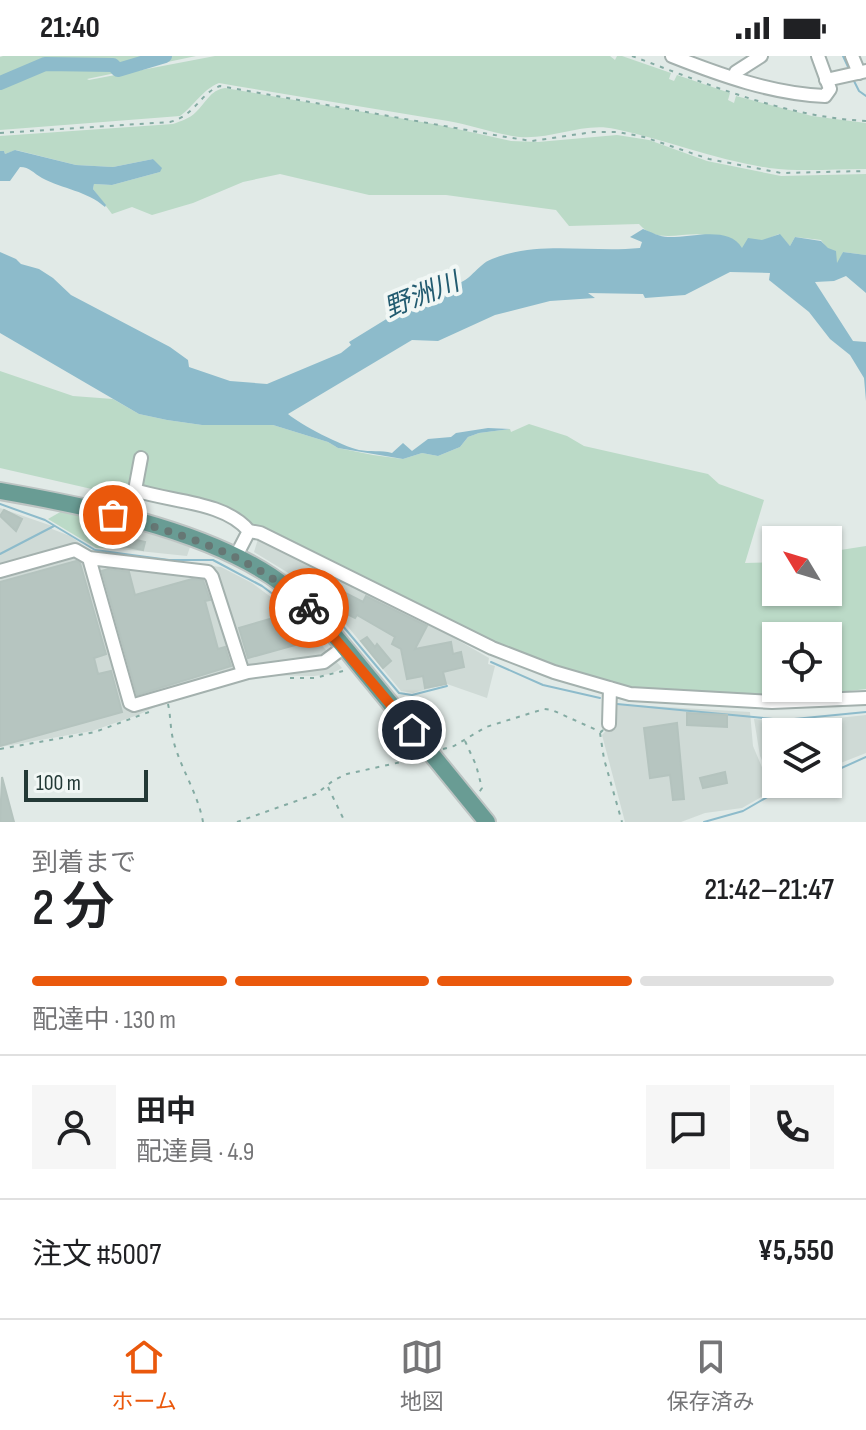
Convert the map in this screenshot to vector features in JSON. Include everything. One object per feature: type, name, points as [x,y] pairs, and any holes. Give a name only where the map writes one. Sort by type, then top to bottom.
[{"type":"main road","points":[[0,491],[128,519],[187,536],[236,556],[272,576],[296,595],[344,647],[487,822]]},
{"type":"street","points":[[734,78],[736,72],[761,56]]},
{"type":"street","points":[[679,57],[734,78],[805,95],[825,96],[830,89],[818,56]]},
{"type":"street","points":[[826,80],[862,72],[852,56]]},
{"type":"street","points":[[141,458],[135,490],[205,506],[242,523],[249,531],[309,556],[503,652],[554,672],[630,694],[772,702],[866,698]]},
{"type":"street","points":[[236,556],[249,531]]},
{"type":"street","points":[[0,571],[75,550],[89,558],[208,572],[243,673]]},
{"type":"street","points":[[89,558],[130,703],[134,705],[243,673],[324,662],[344,647]]},
{"type":"street","points":[[605,728],[610,688]]},
{"type":"path","points":[[632,56],[762,101],[823,116],[866,121]]},
{"type":"path","points":[[0,133],[170,122],[190,114],[210,91],[220,86],[532,141],[593,132],[618,132],[644,137],[709,159],[781,173],[866,171]]},
{"type":"path","points":[[282,677],[315,678],[343,671]]},
{"type":"path","points":[[177,701],[168,703],[173,740],[188,783],[199,799],[203,822]]},
{"type":"path","points":[[0,749],[95,732],[155,709]]},
{"type":"path","points":[[237,822],[316,794],[347,774],[454,746],[486,727],[544,709],[605,728],[604,759],[622,822]]},
{"type":"path","points":[[464,740],[468,743],[482,788],[470,802]]},
{"type":"path","points":[[327,786],[345,822]]},
{"type":"shaded area","points":[[0,508],[52,526],[52,529],[70,536],[94,553],[221,567],[252,583],[294,614],[342,668],[331,674],[314,676],[261,675],[166,702],[92,731],[0,747]]},
{"type":"shaded area","points":[[115,525],[190,547],[187,556],[110,548]]},
{"type":"shaded area","points":[[258,539],[435,627],[489,658],[488,664],[495,666],[487,698],[447,684],[413,693],[401,691],[339,616],[290,574],[254,552]]},
{"type":"shaded area","points":[[616,704],[750,712],[753,746],[762,767],[762,797],[742,808],[705,813],[681,822],[625,822],[602,735],[614,722]]},
{"type":"shaded area","points":[[866,715],[866,753],[842,762],[842,718],[838,718]]},
{"type":"shaded area","points":[[754,719],[762,720],[762,760],[760,756]]},
{"type":"green space","points":[[196,56],[89,80],[215,56],[610,56],[615,60],[617,56],[622,56],[671,73],[669,79],[674,81],[677,75],[730,93],[728,100],[734,103],[736,96],[812,116],[866,123],[866,169],[769,168],[603,127],[519,137],[448,121],[219,83],[208,89],[180,116],[0,130],[0,57]]},
{"type":"green space","points":[[225,88],[439,125],[511,141],[538,142],[617,135],[649,140],[707,161],[781,176],[866,174],[866,255],[843,252],[838,264],[821,240],[795,237],[790,246],[779,234],[742,249],[706,235],[662,236],[639,224],[569,226],[556,210],[446,195],[369,195],[280,174],[243,182],[193,203],[152,215],[132,207],[112,214],[93,189],[94,184],[112,185],[160,172],[153,159],[113,167],[76,165],[16,150],[5,154],[0,151],[0,136],[173,124],[191,116],[212,94]]},
{"type":"green space","points":[[0,371],[73,396],[113,399],[139,414],[202,425],[273,425],[338,448],[373,455],[403,459],[422,453],[438,456],[460,447],[468,437],[479,433],[510,429],[511,432],[529,424],[567,436],[584,446],[708,474],[719,484],[764,500],[745,563],[762,562],[762,606],[842,606],[842,550],[866,546],[866,689],[842,692],[842,622],[762,622],[762,699],[630,690],[495,648],[439,613],[208,505],[132,488],[131,498],[0,468]]},
{"type":"green space","points":[[62,511],[115,525],[110,548],[96,548],[48,519]]},
{"type":"water","points":[[15,150],[76,165],[113,167],[153,159],[162,168],[160,172],[112,185],[94,184],[93,189],[105,207],[91,197],[50,182],[23,167],[10,181],[0,181],[0,151],[5,154]]},
{"type":"water","points":[[643,229],[665,237],[719,235],[736,241],[742,248],[748,238],[762,240],[780,234],[790,246],[795,237],[821,241],[836,251],[837,263],[843,252],[866,255],[866,293],[846,276],[834,281],[815,282],[853,341],[866,342],[866,401],[864,378],[850,355],[830,339],[809,312],[769,280],[770,273],[730,272],[685,295],[645,298],[643,294],[588,293],[595,298],[550,301],[495,315],[438,341],[412,340],[288,414],[352,448],[392,453],[403,443],[412,451],[428,439],[488,428],[510,429],[468,437],[460,447],[438,456],[422,453],[403,459],[338,448],[273,425],[202,425],[139,414],[0,333],[0,252],[21,264],[39,269],[71,295],[170,347],[188,360],[189,367],[230,381],[267,384],[341,353],[351,345],[349,342],[445,283],[465,280],[492,259],[546,248],[640,248],[642,242],[630,237]]},
{"type":"building","points":[[4,510],[22,519],[16,531],[0,516]]},
{"type":"building","points":[[120,536],[145,542],[143,550],[118,545]]},
{"type":"building","points":[[76,561],[80,563],[106,654],[94,658],[98,674],[111,671],[122,712],[0,746],[0,582]]},
{"type":"building","points":[[102,571],[129,572],[135,595],[192,579],[203,580],[210,600],[205,601],[218,649],[225,647],[231,666],[137,695]]},
{"type":"building","points":[[310,575],[363,602],[366,596],[427,626],[415,649],[451,642],[453,654],[461,652],[464,667],[443,672],[446,684],[425,688],[423,676],[407,679],[401,649],[392,644],[395,637],[357,615],[355,618],[331,606],[332,603],[316,594],[318,591],[305,584]]},
{"type":"building","points":[[287,614],[295,645],[248,658],[239,628]]},
{"type":"building","points":[[367,637],[391,661],[383,668],[361,641]]},
{"type":"building","points":[[687,713],[727,715],[727,727],[687,725]]},
{"type":"building","points":[[677,723],[684,799],[673,800],[670,775],[650,778],[644,728]]},
{"type":"building","points":[[725,772],[727,783],[703,788],[700,778]]},
{"type":"building","points":[[2,777],[14,822],[0,822]]},
{"type":"waterway","points":[[0,83],[45,64],[113,65],[118,70],[165,56]]},
{"type":"waterway","points":[[843,56],[849,69]]},
{"type":"waterway","points":[[853,79],[859,91],[866,96]]},
{"type":"waterway","points":[[0,504],[45,520],[95,550],[169,560],[213,560],[262,586],[293,609]]},
{"type":"waterway","points":[[0,554],[54,526]]},
{"type":"waterway","points":[[342,625],[399,693],[412,695],[447,686]]},
{"type":"waterway","points":[[491,662],[543,685],[600,698]]},
{"type":"waterway","points":[[617,704],[784,720],[866,712]]},
{"type":"waterway","points":[[842,768],[866,757]]},
{"type":"waterway","points":[[704,822],[743,811],[766,798]]},
{"type":"way so far","points":[[113,515],[187,536],[236,556],[272,576],[309,608]]},
{"type":"route","points":[[309,608],[412,730]]},
{"type":"water label","name":"野洲川","points":[[422,296]]}]
